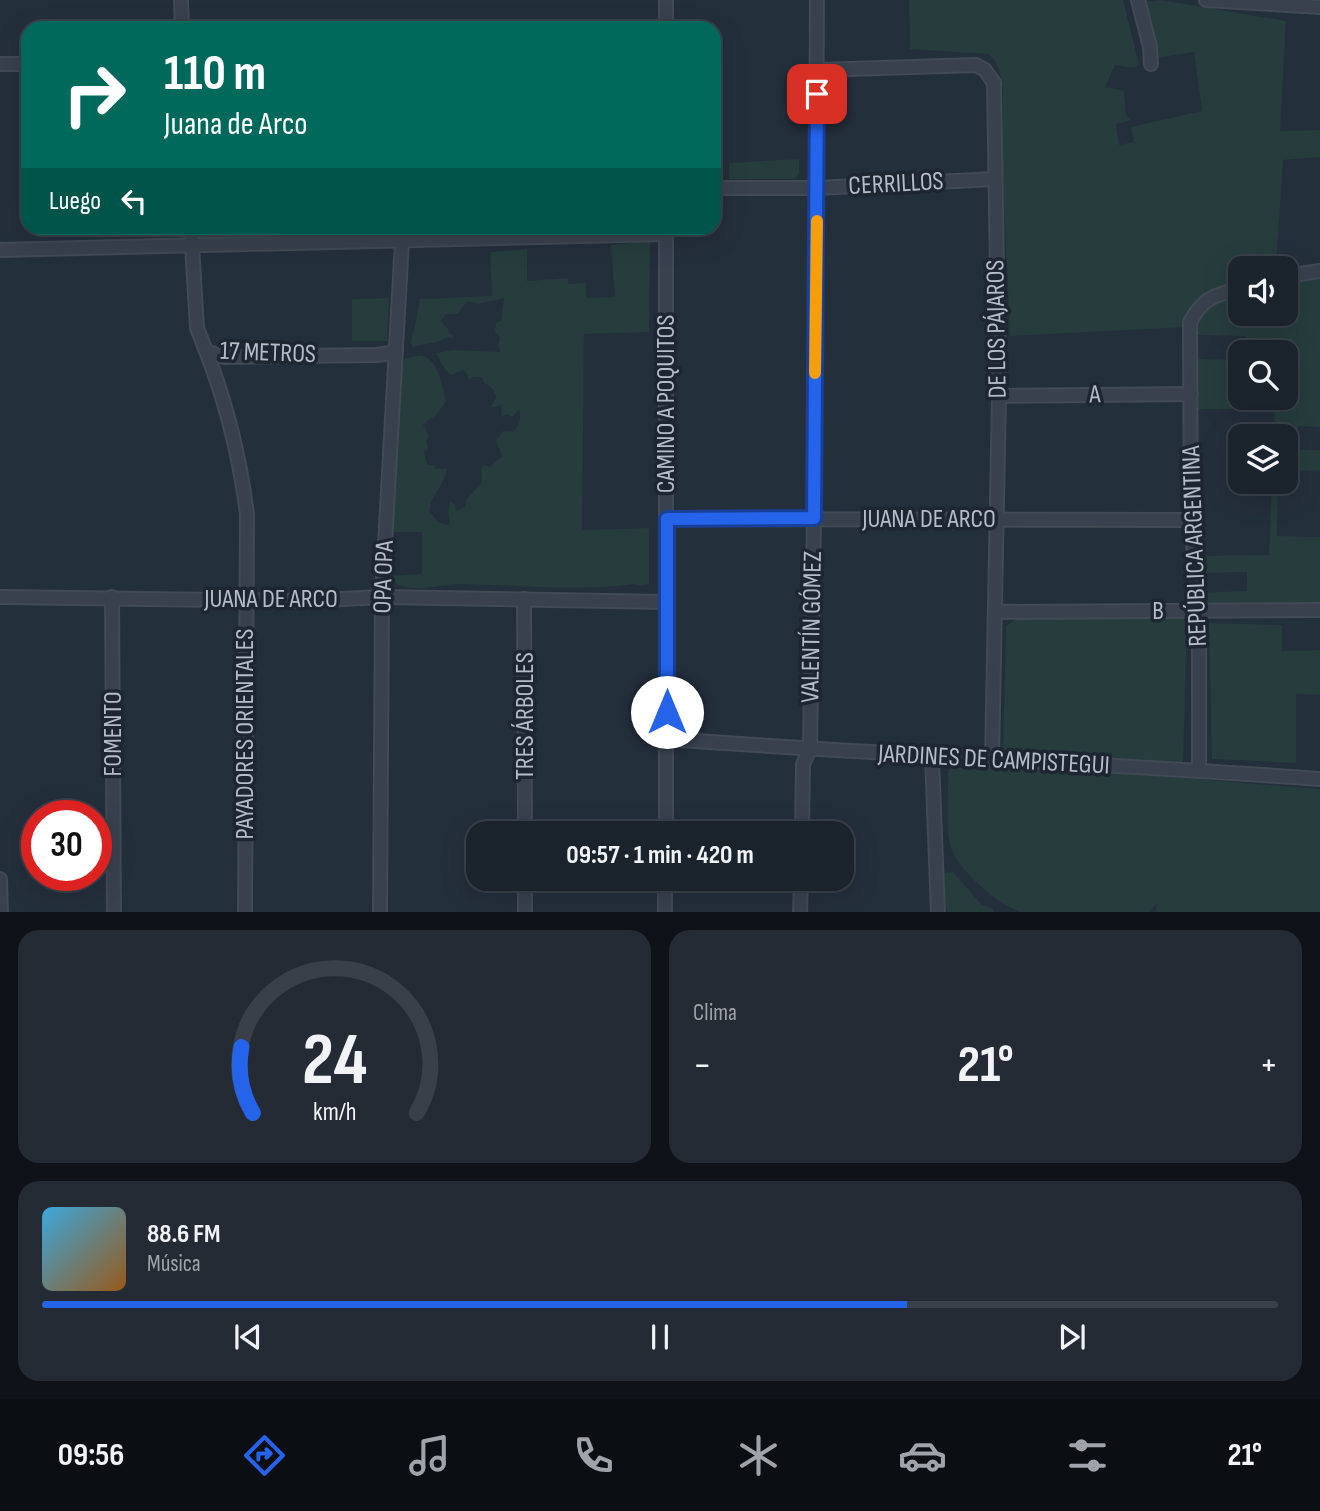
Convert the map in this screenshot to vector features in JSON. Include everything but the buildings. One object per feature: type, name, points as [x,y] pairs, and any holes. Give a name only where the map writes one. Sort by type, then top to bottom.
[{"type":"street","points":[[181,0],[182,21]]},
{"type":"street","points":[[666,0],[666,21]]},
{"type":"street","name":"VALENTÍN GÓMEZ","points":[[802,821],[803,764],[810,749],[817,0]]},
{"type":"street","points":[[1138,0],[1150,47],[1151,64]]},
{"type":"street","points":[[1206,0],[1320,7]]},
{"type":"street","points":[[0,65],[21,64]]},
{"type":"street","name":"DE LOS PÁJAROS","points":[[817,70],[976,65],[985,70],[994,83],[999,396],[992,760]]},
{"type":"street","name":"CERRILLOS","points":[[721,188],[817,188],[995,179]]},
{"type":"street","name":"17 METROS","points":[[191,235],[197,328],[206,351],[224,357],[377,355],[396,352]]},
{"type":"street","points":[[0,250],[560,235]]},
{"type":"street","name":"CAMINO A POQUITOS","points":[[666,235],[666,821]]},
{"type":"street","name":"OPA OPA","points":[[380,912],[382,597],[402,241]]},
{"type":"street","points":[[1298,274],[1320,271]]},
{"type":"street","name":"REPÚBLICA ARGENTINA","points":[[1199,770],[1199,611],[1191,520],[1190,321],[1199,305],[1228,292]]},
{"type":"street","name":"PAYADORES ORIENTALES","points":[[206,351],[216,377],[244,489],[247,514],[245,912]]},
{"type":"street","name":"A","points":[[999,396],[1191,394]]},
{"type":"street","name":"JUANA DE ARCO","points":[[667,519],[1191,520]]},
{"type":"street","name":"JUANA DE ARCO","points":[[0,597],[303,601],[382,597],[667,603]]},
{"type":"street","name":"FOMENTO","points":[[112,597],[114,912]]},
{"type":"street","name":"TRES ÁRBOLES","points":[[524,599],[525,821]]},
{"type":"street","name":"B","points":[[996,611],[1320,610]]},
{"type":"street","name":"JARDINES DE CAMPISTEGUI","points":[[667,739],[1320,779]]},
{"type":"street","points":[[932,757],[938,912]]},
{"type":"street","points":[[0,879],[1,912]]},
{"type":"street","points":[[525,891],[526,912]]},
{"type":"street","points":[[665,891],[665,912]]},
{"type":"street","points":[[800,912],[801,891]]},
{"type":"green space","points":[[909,0],[1123,0],[1139,65],[1134,68],[1115,65],[1105,87],[1124,91],[1126,115],[1131,120],[1116,124],[1119,145],[1134,142],[1131,127],[1202,111],[1194,52],[1157,58],[1143,2],[1160,0],[1286,21],[1280,131],[1320,130],[1320,157],[1283,160],[1277,256],[1228,256],[1228,287],[1197,300],[1188,315],[1185,327],[1010,336],[1003,175],[1003,89],[999,70],[994,59],[988,54],[910,49]]},
{"type":"green space","points":[[799,159],[799,173],[795,179],[729,179],[729,163]]},
{"type":"green space","points":[[650,241],[649,332],[584,334],[582,530],[649,528],[649,584],[570,588],[461,584],[408,588],[396,584],[389,576],[422,574],[422,532],[392,532],[402,365],[405,359],[416,356],[428,358],[439,375],[446,402],[436,415],[423,424],[429,437],[426,441],[428,449],[424,452],[427,464],[435,466],[435,469],[447,468],[429,511],[438,522],[448,525],[450,522],[450,502],[455,505],[456,511],[465,507],[467,499],[482,482],[481,468],[484,465],[490,467],[502,456],[496,441],[503,431],[513,432],[520,419],[519,410],[512,417],[507,414],[501,417],[502,405],[490,408],[496,398],[482,377],[473,377],[469,381],[463,370],[451,375],[445,370],[436,353],[454,350],[500,352],[500,338],[495,332],[496,323],[501,321],[504,298],[478,304],[467,301],[458,314],[446,314],[441,321],[453,338],[413,347],[410,342],[420,299],[492,296],[490,252],[527,249],[527,281],[568,278],[568,284],[586,283],[586,298],[615,297],[611,245]]},
{"type":"green space","points":[[1320,277],[1320,427],[1274,424],[1275,410],[1298,410],[1298,340],[1246,340],[1246,336],[1198,335],[1197,321],[1216,302],[1228,298],[1228,326],[1298,326],[1298,280]]},
{"type":"green space","points":[[389,298],[387,341],[352,341],[352,299]]},
{"type":"green space","points":[[1197,359],[1228,360],[1228,409],[1196,409]]},
{"type":"green space","points":[[1298,450],[1320,450],[1320,471],[1298,470]]},
{"type":"green space","points":[[1271,494],[1278,494],[1277,536],[1320,537],[1320,602],[1205,604],[1197,593],[1247,591],[1247,572],[1197,573],[1197,556],[1269,555]]},
{"type":"green space","points":[[1182,617],[1187,621],[1183,763],[1003,753],[1006,626],[1016,619]]},
{"type":"green space","points":[[1209,623],[1282,625],[1282,651],[1320,650],[1320,695],[1296,694],[1296,763],[1212,759]]},
{"type":"green space","points":[[951,768],[1058,768],[1320,789],[1320,912],[1156,912],[1157,904],[1151,912],[1021,912],[983,888],[965,871],[953,853],[948,825],[948,772]]},
{"type":"green space","points":[[953,872],[981,904],[992,908],[994,912],[947,912],[941,879],[943,873]]},
{"type":"slow traffic","points":[[815,373],[817,221]]},
{"type":"route","points":[[667,712],[667,519],[814,518],[817,94]]}]
